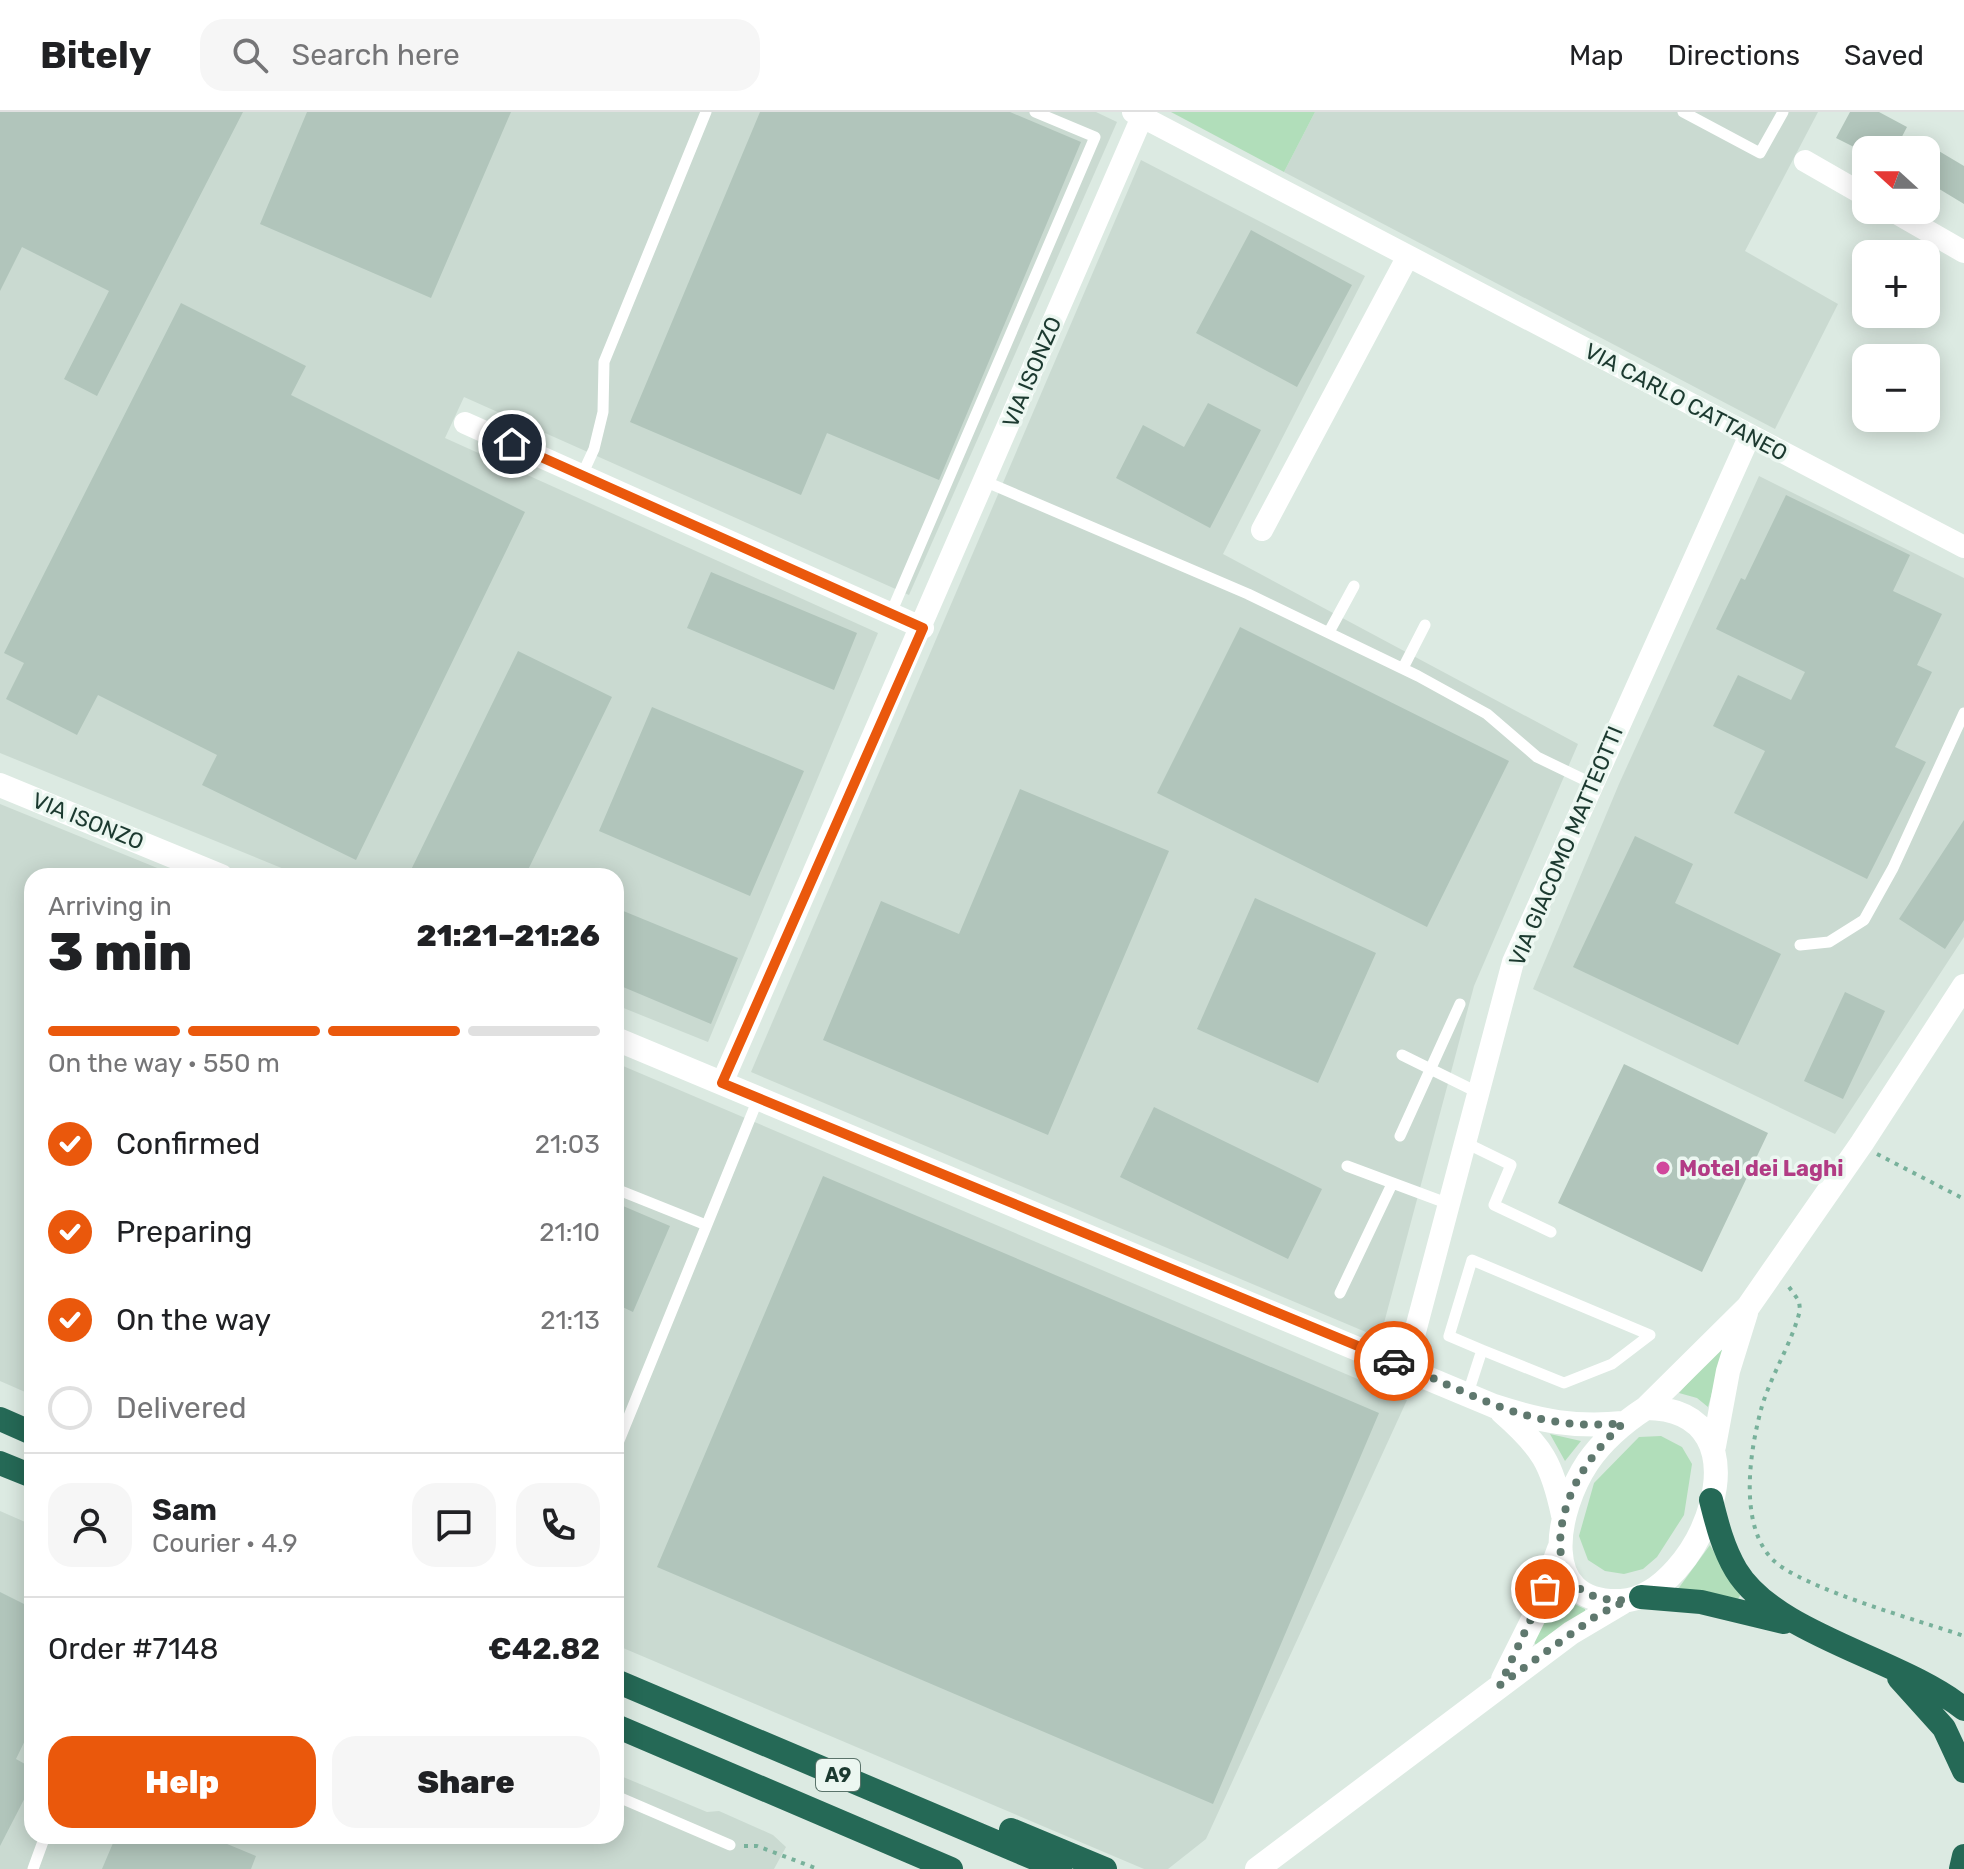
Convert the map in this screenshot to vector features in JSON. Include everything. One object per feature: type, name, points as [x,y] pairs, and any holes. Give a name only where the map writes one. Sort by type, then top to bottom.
[{"type":"highway","points":[[0,1419],[24,1430]]},
{"type":"highway","points":[[0,1463],[24,1473]]},
{"type":"highway","points":[[1711,1500],[1719,1532],[1736,1571],[1764,1601],[1811,1629],[1916,1677],[1964,1709]]},
{"type":"highway","points":[[1634,1598],[1701,1602],[1811,1629]]},
{"type":"highway","points":[[1880,1660],[1944,1728],[1964,1771]]},
{"type":"highway","points":[[1916,1677],[1964,1691]]},
{"type":"highway","name":"A9","points":[[624,1684],[1060,1869]]},
{"type":"highway","points":[[683,1709],[857,1767],[1105,1869]]},
{"type":"highway","name":"A9","points":[[624,1729],[951,1869]]},
{"type":"highway","points":[[1961,1869],[1964,1856]]},
{"type":"street","name":"VIA CARLO CATTANEO","points":[[1137,114],[1964,547]]},
{"type":"street","name":"VIA ISONZO","points":[[722,1083],[923,628],[1137,114]]},
{"type":"street","points":[[1805,161],[1852,188]]},
{"type":"street","points":[[1915,224],[1964,252]]},
{"type":"street","points":[[1262,530],[1408,256]]},
{"type":"street","points":[[465,423],[923,628]]},
{"type":"street","name":"VIA GIACOMO MATTEOTTI","points":[[1406,1366],[1513,962],[1750,435]]},
{"type":"street","name":"VIA ISONZO","points":[[0,785],[202,868]]},
{"type":"street","points":[[1500,1685],[1534,1617],[1559,1549],[1563,1515],[1588,1463],[1623,1423],[1646,1408],[1748,1307],[1862,1143],[1964,986]]},
{"type":"street","points":[[624,1042],[1406,1366],[1494,1406],[1554,1424],[1592,1426],[1623,1423]]},
{"type":"street","points":[[1257,1869],[1359,1789],[1456,1722],[1500,1685],[1596,1616],[1661,1584],[1683,1561],[1700,1534],[1711,1500],[1714,1446],[1725,1383],[1748,1307]]},
{"type":"street","points":[[1494,1406],[1533,1439],[1547,1458],[1563,1515]]},
{"type":"street","points":[[1646,1408],[1669,1408],[1689,1416],[1702,1426],[1714,1446]]},
{"type":"street","points":[[1559,1549],[1564,1571],[1576,1587],[1593,1597],[1634,1598]]},
{"type":"lane","points":[[582,475],[594,449],[603,412],[604,362],[706,112]]},
{"type":"lane","points":[[891,613],[1095,137],[1035,112]]},
{"type":"lane","points":[[1683,112],[1760,153],[1783,112]]},
{"type":"lane","points":[[984,481],[1329,632],[1403,668],[1487,714],[1537,757],[1591,783]]},
{"type":"lane","points":[[1329,632],[1354,586]]},
{"type":"lane","points":[[1403,668],[1425,625]]},
{"type":"lane","points":[[1800,945],[1829,942],[1864,920],[1893,868],[1964,713]]},
{"type":"lane","points":[[1400,1136],[1460,1004]]},
{"type":"lane","points":[[1402,1055],[1479,1093]]},
{"type":"lane","points":[[624,1428],[759,1098]]},
{"type":"lane","points":[[1466,1143],[1511,1165],[1494,1205],[1551,1232]]},
{"type":"lane","points":[[1347,1166],[1449,1204]]},
{"type":"lane","points":[[1340,1293],[1392,1184]]},
{"type":"lane","points":[[624,1192],[706,1225]]},
{"type":"lane","points":[[1472,1260],[1650,1335],[1612,1364],[1564,1383],[1482,1350],[1449,1336],[1472,1260]]},
{"type":"lane","points":[[1468,1393],[1482,1350]]},
{"type":"lane","points":[[624,1799],[730,1845]]},
{"type":"lane","points":[[33,1869],[42,1844]]},
{"type":"path","points":[[1862,1143],[1890,1164],[1964,1199]]},
{"type":"path","points":[[1774,1271],[1795,1295],[1800,1310],[1770,1380],[1754,1449],[1752,1515],[1763,1547],[1772,1559],[1800,1578],[1964,1636]]},
{"type":"path","points":[[730,1845],[757,1846],[818,1869]]},
{"type":"shaded area","points":[[0,112],[1096,112],[1117,122],[909,595],[464,397],[445,438],[878,633],[708,1042],[624,1008],[624,868],[281,868],[0,753]]},
{"type":"shaded area","points":[[1315,112],[1818,112],[1745,251],[1838,304],[1775,429],[1284,172]]},
{"type":"shaded area","points":[[1141,160],[1365,276],[1223,554],[1578,744],[1474,986],[1380,1338],[751,1072]]},
{"type":"shaded area","points":[[1759,476],[1964,578],[1964,937],[1835,1134],[1533,989],[1619,784]]},
{"type":"shaded area","points":[[0,804],[157,868],[24,868],[24,1392],[0,1381]]},
{"type":"shaded area","points":[[624,1066],[1407,1400],[1206,1839],[1168,1869],[1144,1869],[624,1648]]},
{"type":"shaded area","points":[[0,1511],[24,1522],[24,1844],[624,1844],[624,1777],[707,1812],[719,1811],[773,1835],[786,1847],[774,1869],[0,1869]]},
{"type":"green space","points":[[1171,112],[1315,112],[1284,172]]},
{"type":"green space","points":[[1719,1349],[1724,1349],[1708,1407],[1697,1398],[1679,1393]]},
{"type":"green space","points":[[1550,1434],[1581,1441],[1565,1461]]},
{"type":"green space","points":[[1661,1436],[1682,1447],[1692,1464],[1684,1515],[1657,1557],[1643,1569],[1624,1574],[1605,1571],[1588,1560],[1579,1536],[1594,1483],[1639,1437]]},
{"type":"green space","points":[[1710,1545],[1725,1572],[1742,1592],[1738,1599],[1678,1589]]},
{"type":"green space","points":[[1555,1588],[1570,1602],[1585,1609],[1585,1613],[1536,1645],[1534,1642]]},
{"type":"building","points":[[0,112],[243,112],[97,396],[64,379],[109,291],[22,247],[0,291]]},
{"type":"building","points":[[307,112],[511,112],[431,298],[260,224]]},
{"type":"building","points":[[760,112],[1010,112],[1081,142],[939,480],[827,433],[801,495],[630,422]]},
{"type":"building","points":[[1850,112],[1879,112],[1907,127],[1902,136],[1852,136],[1852,146],[1836,138]]},
{"type":"building","points":[[1940,152],[1964,166],[1964,204],[1940,189]]},
{"type":"building","points":[[1251,230],[1352,285],[1297,387],[1196,333]]},
{"type":"building","points":[[181,303],[306,366],[291,395],[525,512],[356,860],[202,785],[217,755],[98,695],[77,735],[6,699],[24,663],[4,653]]},
{"type":"building","points":[[1208,403],[1261,430],[1210,528],[1116,478],[1143,425],[1184,447]]},
{"type":"building","points":[[1786,495],[1910,555],[1893,591],[1942,614],[1917,665],[1932,672],[1895,747],[1926,762],[1867,879],[1734,813],[1765,751],[1713,726],[1738,675],[1791,700],[1805,672],[1716,629],[1741,578],[1745,580]]},
{"type":"building","points":[[711,572],[857,633],[834,690],[687,628]]},
{"type":"building","points":[[1240,627],[1509,761],[1427,927],[1157,793]]},
{"type":"building","points":[[518,651],[612,697],[529,868],[412,868]]},
{"type":"building","points":[[652,707],[804,771],[750,896],[599,831]]},
{"type":"building","points":[[1020,789],[1169,851],[1048,1135],[823,1040],[881,901],[959,934]]},
{"type":"building","points":[[1964,820],[1964,920],[1945,949],[1899,919]]},
{"type":"building","points":[[1635,836],[1693,864],[1675,903],[1781,954],[1738,1045],[1573,967]]},
{"type":"building","points":[[1255,898],[1376,953],[1318,1083],[1197,1029]]},
{"type":"building","points":[[624,911],[738,958],[711,1024],[624,987]]},
{"type":"building","points":[[1845,992],[1885,1011],[1843,1099],[1804,1081]]},
{"type":"building","name":"Motel dei Laghi","points":[[1624,1064],[1768,1133],[1702,1272],[1558,1203]]},
{"type":"building","points":[[1154,1107],[1322,1189],[1288,1259],[1120,1177]]},
{"type":"building","points":[[823,1176],[1379,1413],[1213,1804],[657,1567]]},
{"type":"building","points":[[624,1206],[670,1226],[633,1312],[624,1308]]},
{"type":"building","points":[[0,1592],[24,1604],[24,1742],[16,1759],[24,1764],[24,1800],[0,1846]]},
{"type":"building","points":[[113,1844],[227,1844],[256,1856],[251,1869],[102,1869]]},
{"type":"way so far","points":[[1394,1361],[1494,1406],[1533,1419],[1573,1426],[1623,1423],[1601,1445],[1574,1486],[1563,1515],[1559,1549],[1564,1571],[1576,1587],[1593,1597],[1610,1601],[1627,1600],[1596,1616],[1500,1685],[1545,1589]]},
{"type":"place","name":"Motel dei Laghi","points":[[1663,1168]]},
{"type":"route","points":[[512,444],[923,628],[722,1083],[1394,1361]]}]
